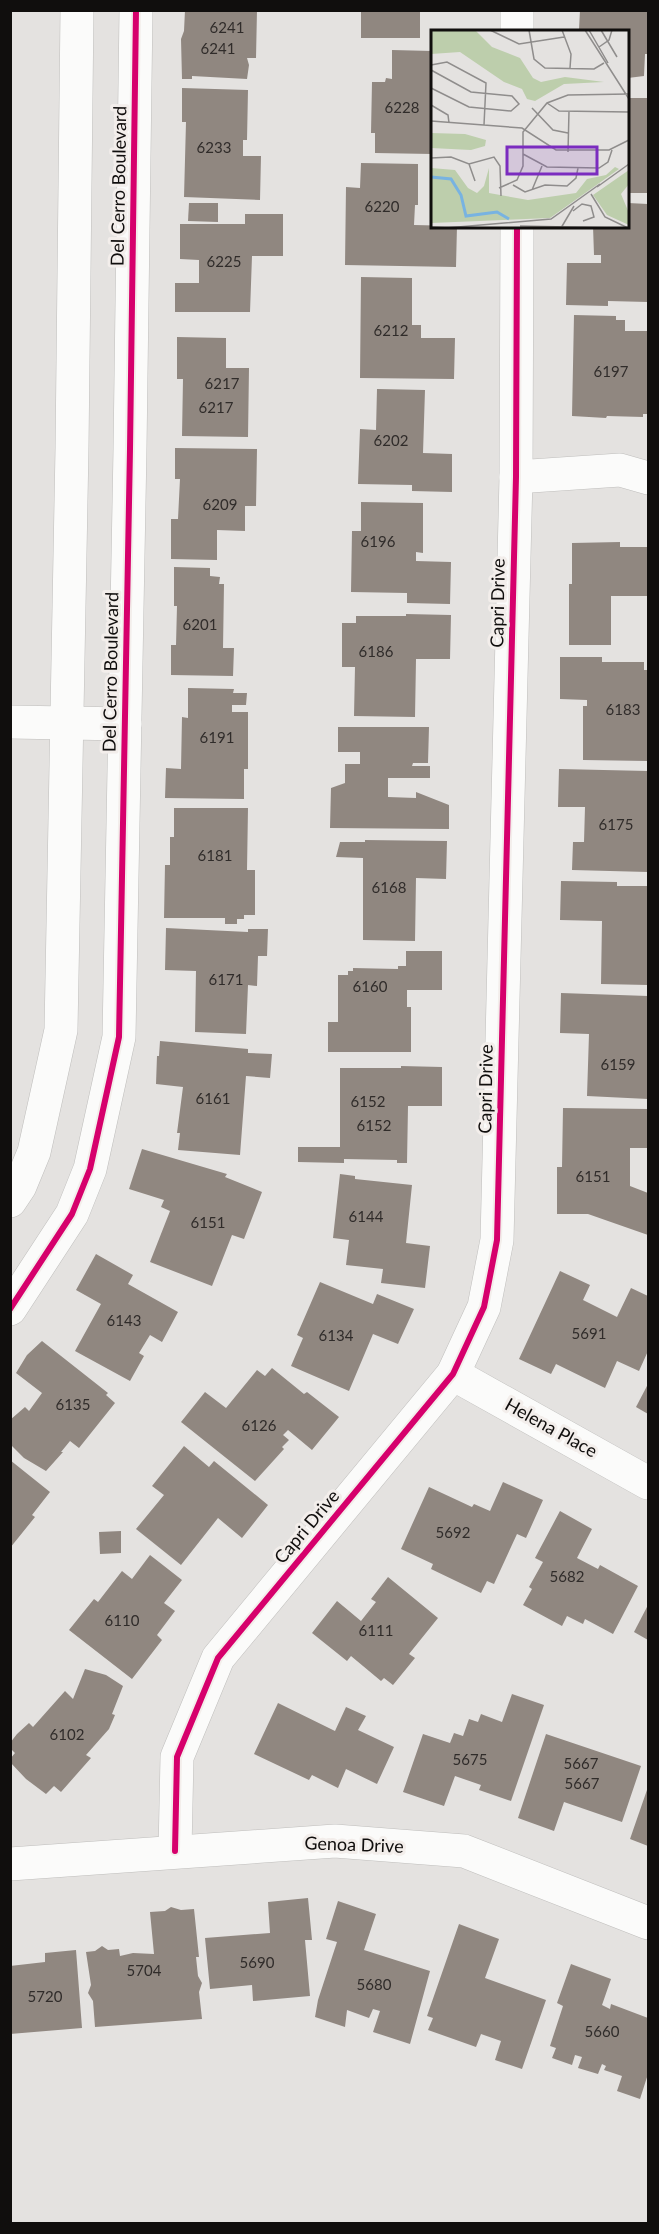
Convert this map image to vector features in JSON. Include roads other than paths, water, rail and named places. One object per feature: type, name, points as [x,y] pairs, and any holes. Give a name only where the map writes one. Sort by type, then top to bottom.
[{"type":"street","points":[[10,1200],[20,1186],[34,1152],[61,1030],[72,448],[77,10]]},
{"type":"street","name":"Del Cerro Boulevard","points":[[10,1309],[72,1214],[90,1169],[119,1037],[136,10]]},
{"type":"street","points":[[517,30],[518,10]]},
{"type":"street","name":"Capri Drive","points":[[175,1851],[177,1756],[218,1658],[453,1374],[484,1307],[497,1240],[516,477],[517,228]]},
{"type":"street","points":[[516,477],[620,470],[648,478]]},
{"type":"street","points":[[10,722],[125,724]]},
{"type":"street","name":"Helena Place","points":[[453,1374],[648,1483]]},
{"type":"street","name":"Genoa Drive","points":[[10,1864],[335,1841],[464,1851],[648,1923]]}]
